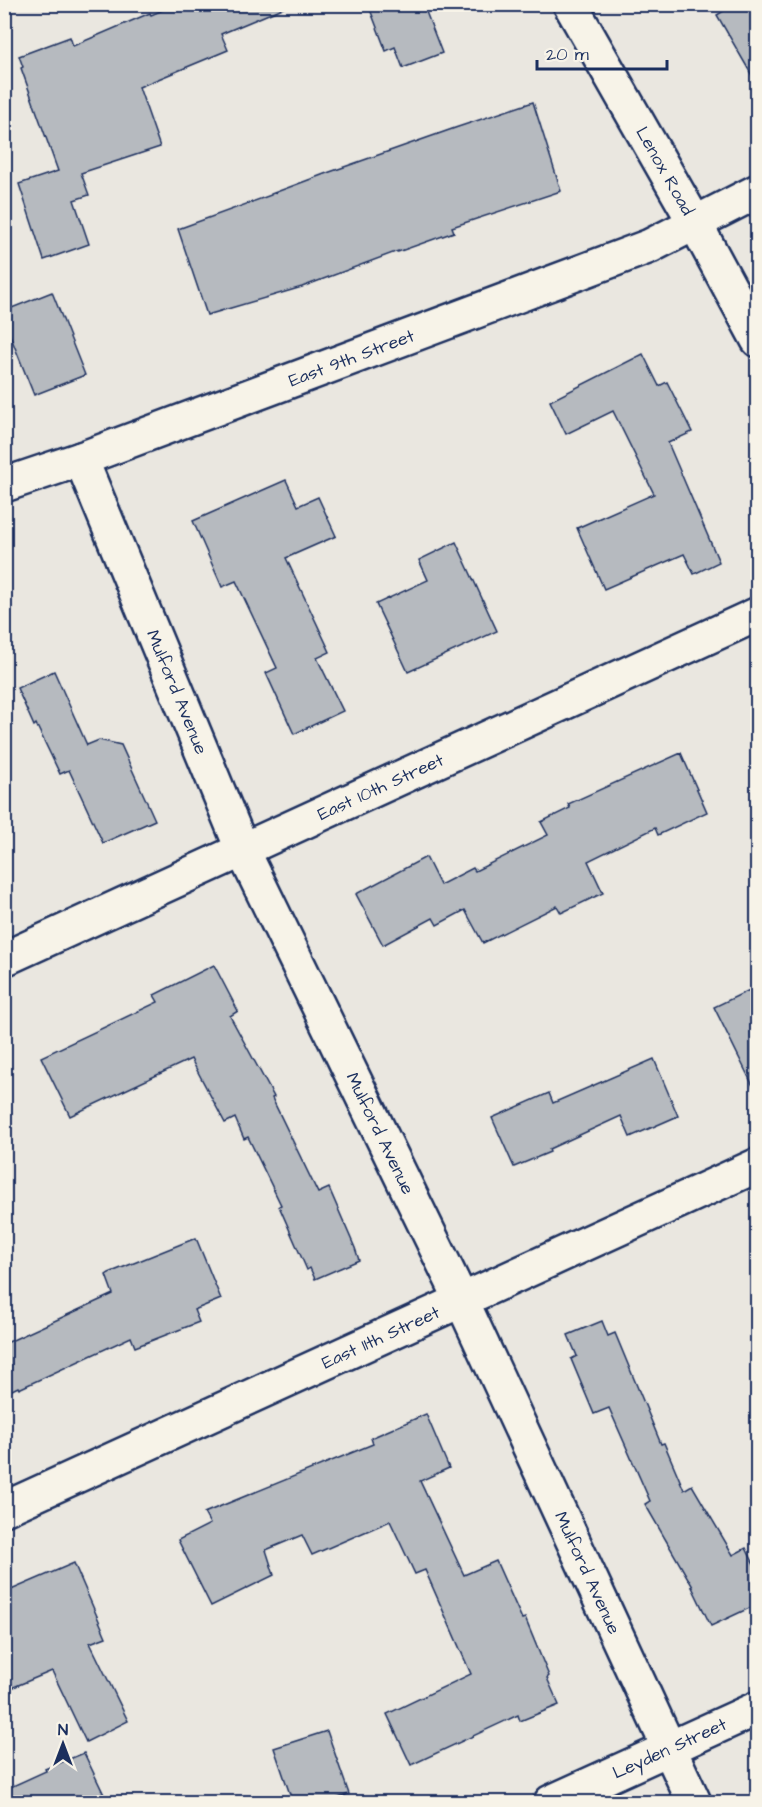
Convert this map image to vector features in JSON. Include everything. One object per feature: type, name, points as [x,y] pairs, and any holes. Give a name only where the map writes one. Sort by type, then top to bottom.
[{"type":"street","name":"Lenox Road","points":[[570,4],[695,223],[758,340]]},
{"type":"street","name":"East 9th Street","points":[[4,485],[81,459],[650,246],[758,191]]},
{"type":"street","name":"Mulford Avenue","points":[[81,459],[243,851],[461,1299],[694,1803]]},
{"type":"street","name":"East 10th Street","points":[[4,959],[758,614]]},
{"type":"street","name":"East 11th Street","points":[[4,1509],[758,1165]]},
{"type":"street","name":"Leyden Street","points":[[550,1803],[758,1708]]},
{"type":"building","points":[[177,4],[290,5],[221,34],[228,50],[139,87],[160,147],[81,173],[89,195],[74,200],[89,244],[44,260],[19,184],[58,171],[21,68],[23,67],[19,56],[70,37],[73,46]]},
{"type":"building","points":[[368,4],[423,4],[442,53],[403,68],[395,47],[386,51]]},
{"type":"building","points":[[735,4],[758,4],[758,86],[717,15]]},
{"type":"building","points":[[533,102],[561,191],[452,227],[454,232],[302,287],[207,315],[178,229],[327,173]]},
{"type":"building","points":[[52,292],[85,375],[34,395],[4,320],[4,311]]},
{"type":"building","points":[[643,354],[659,386],[667,382],[692,432],[668,443],[719,562],[694,574],[684,554],[604,589],[577,528],[654,494],[613,411],[566,434],[550,401]]},
{"type":"building","points":[[286,480],[298,506],[318,497],[336,536],[286,558],[330,652],[317,658],[343,711],[294,734],[266,673],[277,668],[236,581],[222,587],[193,521]]},
{"type":"building","points":[[456,542],[497,631],[408,672],[376,604],[428,580],[419,560]]},
{"type":"building","points":[[54,671],[87,745],[99,740],[121,745],[155,820],[103,843],[69,770],[60,774],[17,688]]},
{"type":"building","points":[[681,753],[707,812],[658,835],[655,828],[588,861],[603,893],[561,913],[557,906],[483,943],[465,910],[437,925],[433,918],[383,945],[356,894],[426,857],[440,885],[473,868],[475,871],[548,835],[541,822],[570,808],[568,804]]},
{"type":"building","points":[[214,965],[238,1011],[230,1016],[274,1097],[272,1098],[318,1193],[329,1188],[359,1260],[315,1279],[310,1268],[307,1270],[279,1206],[281,1205],[248,1137],[244,1139],[235,1118],[225,1123],[191,1059],[70,1116],[41,1057],[158,1002],[154,995]]},
{"type":"building","points":[[758,986],[758,1096],[714,1007]]},
{"type":"building","points":[[654,1059],[678,1116],[630,1137],[621,1116],[549,1149],[550,1152],[514,1167],[492,1118],[549,1093],[553,1103]]},
{"type":"building","points":[[196,1238],[221,1299],[194,1310],[199,1322],[135,1347],[131,1337],[4,1394],[4,1344],[113,1294],[106,1275],[109,1273]]},
{"type":"building","points":[[602,1321],[608,1336],[615,1333],[661,1444],[664,1443],[684,1490],[692,1485],[733,1555],[746,1548],[758,1572],[758,1604],[711,1626],[693,1587],[645,1504],[650,1501],[609,1408],[594,1414],[571,1359],[577,1356],[568,1335]]},
{"type":"building","points":[[426,1414],[449,1468],[420,1481],[464,1575],[496,1561],[522,1619],[525,1618],[559,1705],[520,1721],[518,1715],[411,1765],[387,1714],[471,1674],[425,1570],[415,1574],[390,1521],[312,1555],[302,1535],[266,1550],[274,1575],[211,1606],[178,1540],[210,1524],[204,1513],[373,1444],[371,1438]]},
{"type":"building","points":[[74,1563],[106,1637],[90,1643],[128,1721],[86,1742],[52,1671],[4,1691],[4,1593]]},
{"type":"building","points":[[327,1731],[349,1794],[325,1803],[293,1803],[274,1748]]},
{"type":"building","points":[[84,1753],[108,1803],[4,1803],[4,1790],[46,1771],[45,1769]]}]
